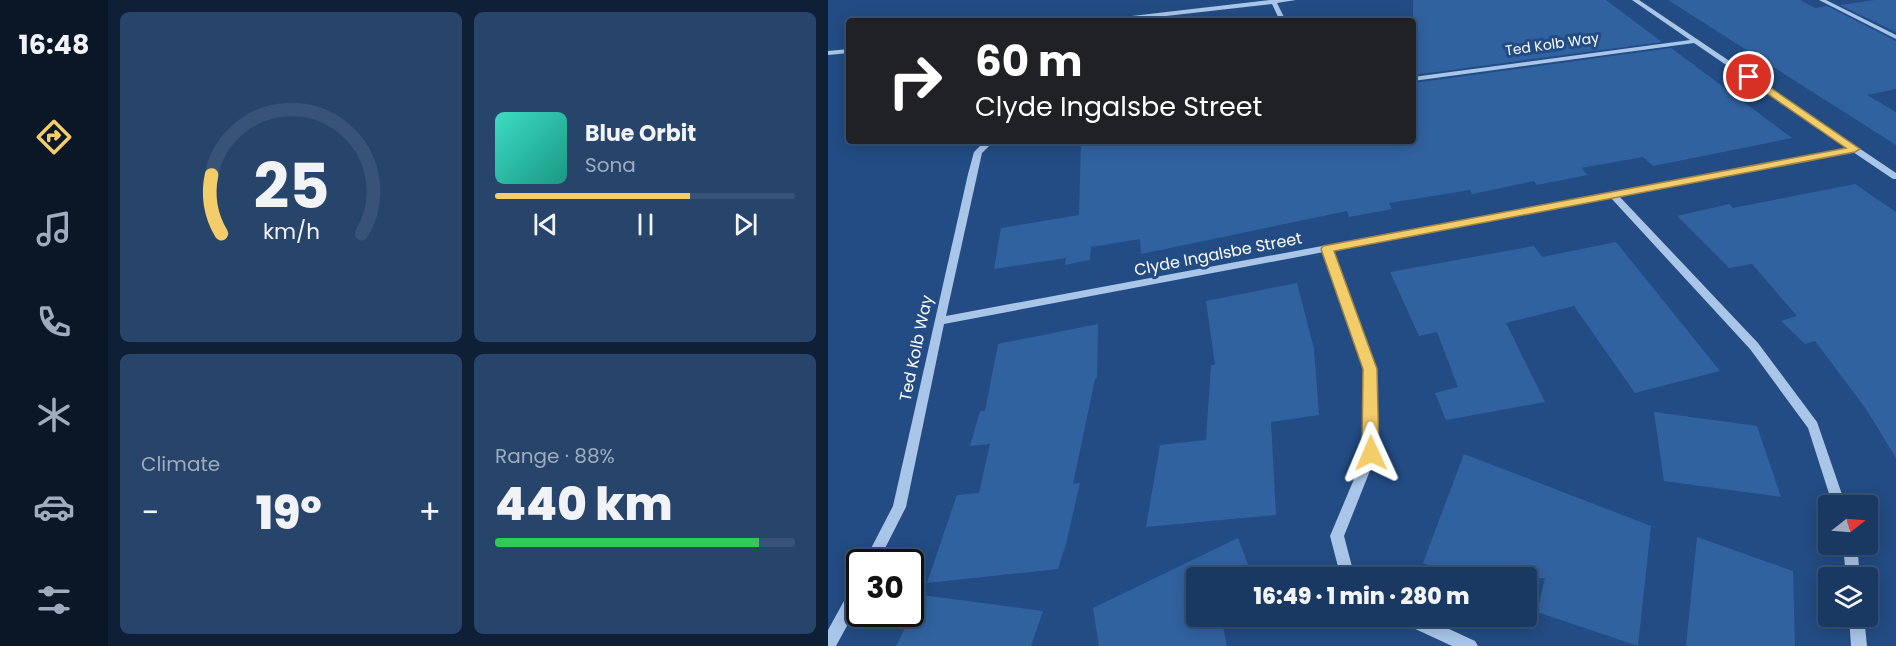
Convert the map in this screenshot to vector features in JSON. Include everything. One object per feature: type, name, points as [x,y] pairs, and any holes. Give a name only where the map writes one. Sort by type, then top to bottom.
[{"type":"street","points":[[1132,18],[1293,0]]},
{"type":"street","points":[[1635,0],[1896,177]]},
{"type":"street","points":[[1822,0],[1896,37]]},
{"type":"street","points":[[1274,1],[1282,18]]},
{"type":"street","name":"Ted Kolb Way","points":[[1416,79],[1696,41]]},
{"type":"street","points":[[828,53],[846,51]]},
{"type":"street","name":"Ted Kolb Way","points":[[878,549],[899,507],[978,152],[987,144]]},
{"type":"street","name":"Clyde Ingalsbe Street","points":[[940,321],[1855,149]]},
{"type":"street","points":[[1612,195],[1754,346],[1813,426],[1836,495]]},
{"type":"street","points":[[1327,249],[1370,369],[1371,453],[1337,536],[1345,567]]},
{"type":"street","points":[[828,646],[846,612]]},
{"type":"street","points":[[1428,627],[1470,646]]},
{"type":"street","points":[[1857,627],[1859,646]]},
{"type":"building","points":[[1413,0],[1606,0],[1662,42],[1416,75],[1416,18],[1413,18]]},
{"type":"building","points":[[1668,0],[1800,0],[1815,8],[1827,6],[1896,41],[1896,89],[1867,95],[1896,112],[1896,145]]},
{"type":"building","points":[[1875,0],[1896,0],[1896,32],[1840,5]]},
{"type":"building","points":[[1671,48],[1792,138],[1653,166],[1643,157],[1581,168],[1588,175],[1537,185],[1534,181],[1472,194],[1470,190],[1389,203],[1392,209],[1349,217],[1347,211],[1141,254],[1140,239],[1091,247],[1090,260],[1065,265],[1066,258],[994,269],[1001,228],[1079,215],[1081,144],[1416,144],[1416,83]]},
{"type":"building","points":[[1855,184],[1896,212],[1896,458],[1866,409],[1815,341],[1805,344],[1781,321],[1797,316],[1752,264],[1729,268],[1677,216],[1729,204],[1733,208]]},
{"type":"building","points":[[1616,242],[1720,371],[1635,393],[1574,306],[1506,323],[1545,402],[1446,420],[1435,393],[1458,387],[1437,332],[1419,336],[1390,272],[1534,246],[1542,257]]},
{"type":"building","points":[[1297,283],[1314,349],[1319,415],[1271,422],[1276,515],[1146,527],[1160,445],[1206,440],[1211,365],[1215,365],[1206,301]]},
{"type":"building","points":[[1098,324],[1097,378],[1073,484],[1080,483],[1058,569],[927,583],[957,495],[979,493],[990,444],[970,446],[980,411],[985,411],[998,344]]},
{"type":"building","points":[[1654,412],[1757,426],[1781,497],[1664,481]]},
{"type":"building","points":[[1464,454],[1651,526],[1638,646],[1537,612],[1545,578],[1537,578],[1537,567],[1432,567],[1423,563]]},
{"type":"building","points":[[1697,537],[1793,571],[1795,646],[1686,646]]},
{"type":"building","points":[[1238,538],[1249,567],[1186,567],[1186,627],[1223,627],[1227,646],[1099,646],[1093,608]]},
{"type":"building","points":[[924,595],[1043,611],[1031,646],[896,646],[906,627],[924,627]]},
{"type":"route","points":[[1371,453],[1370,369],[1327,249],[1855,149],[1749,77]]}]
